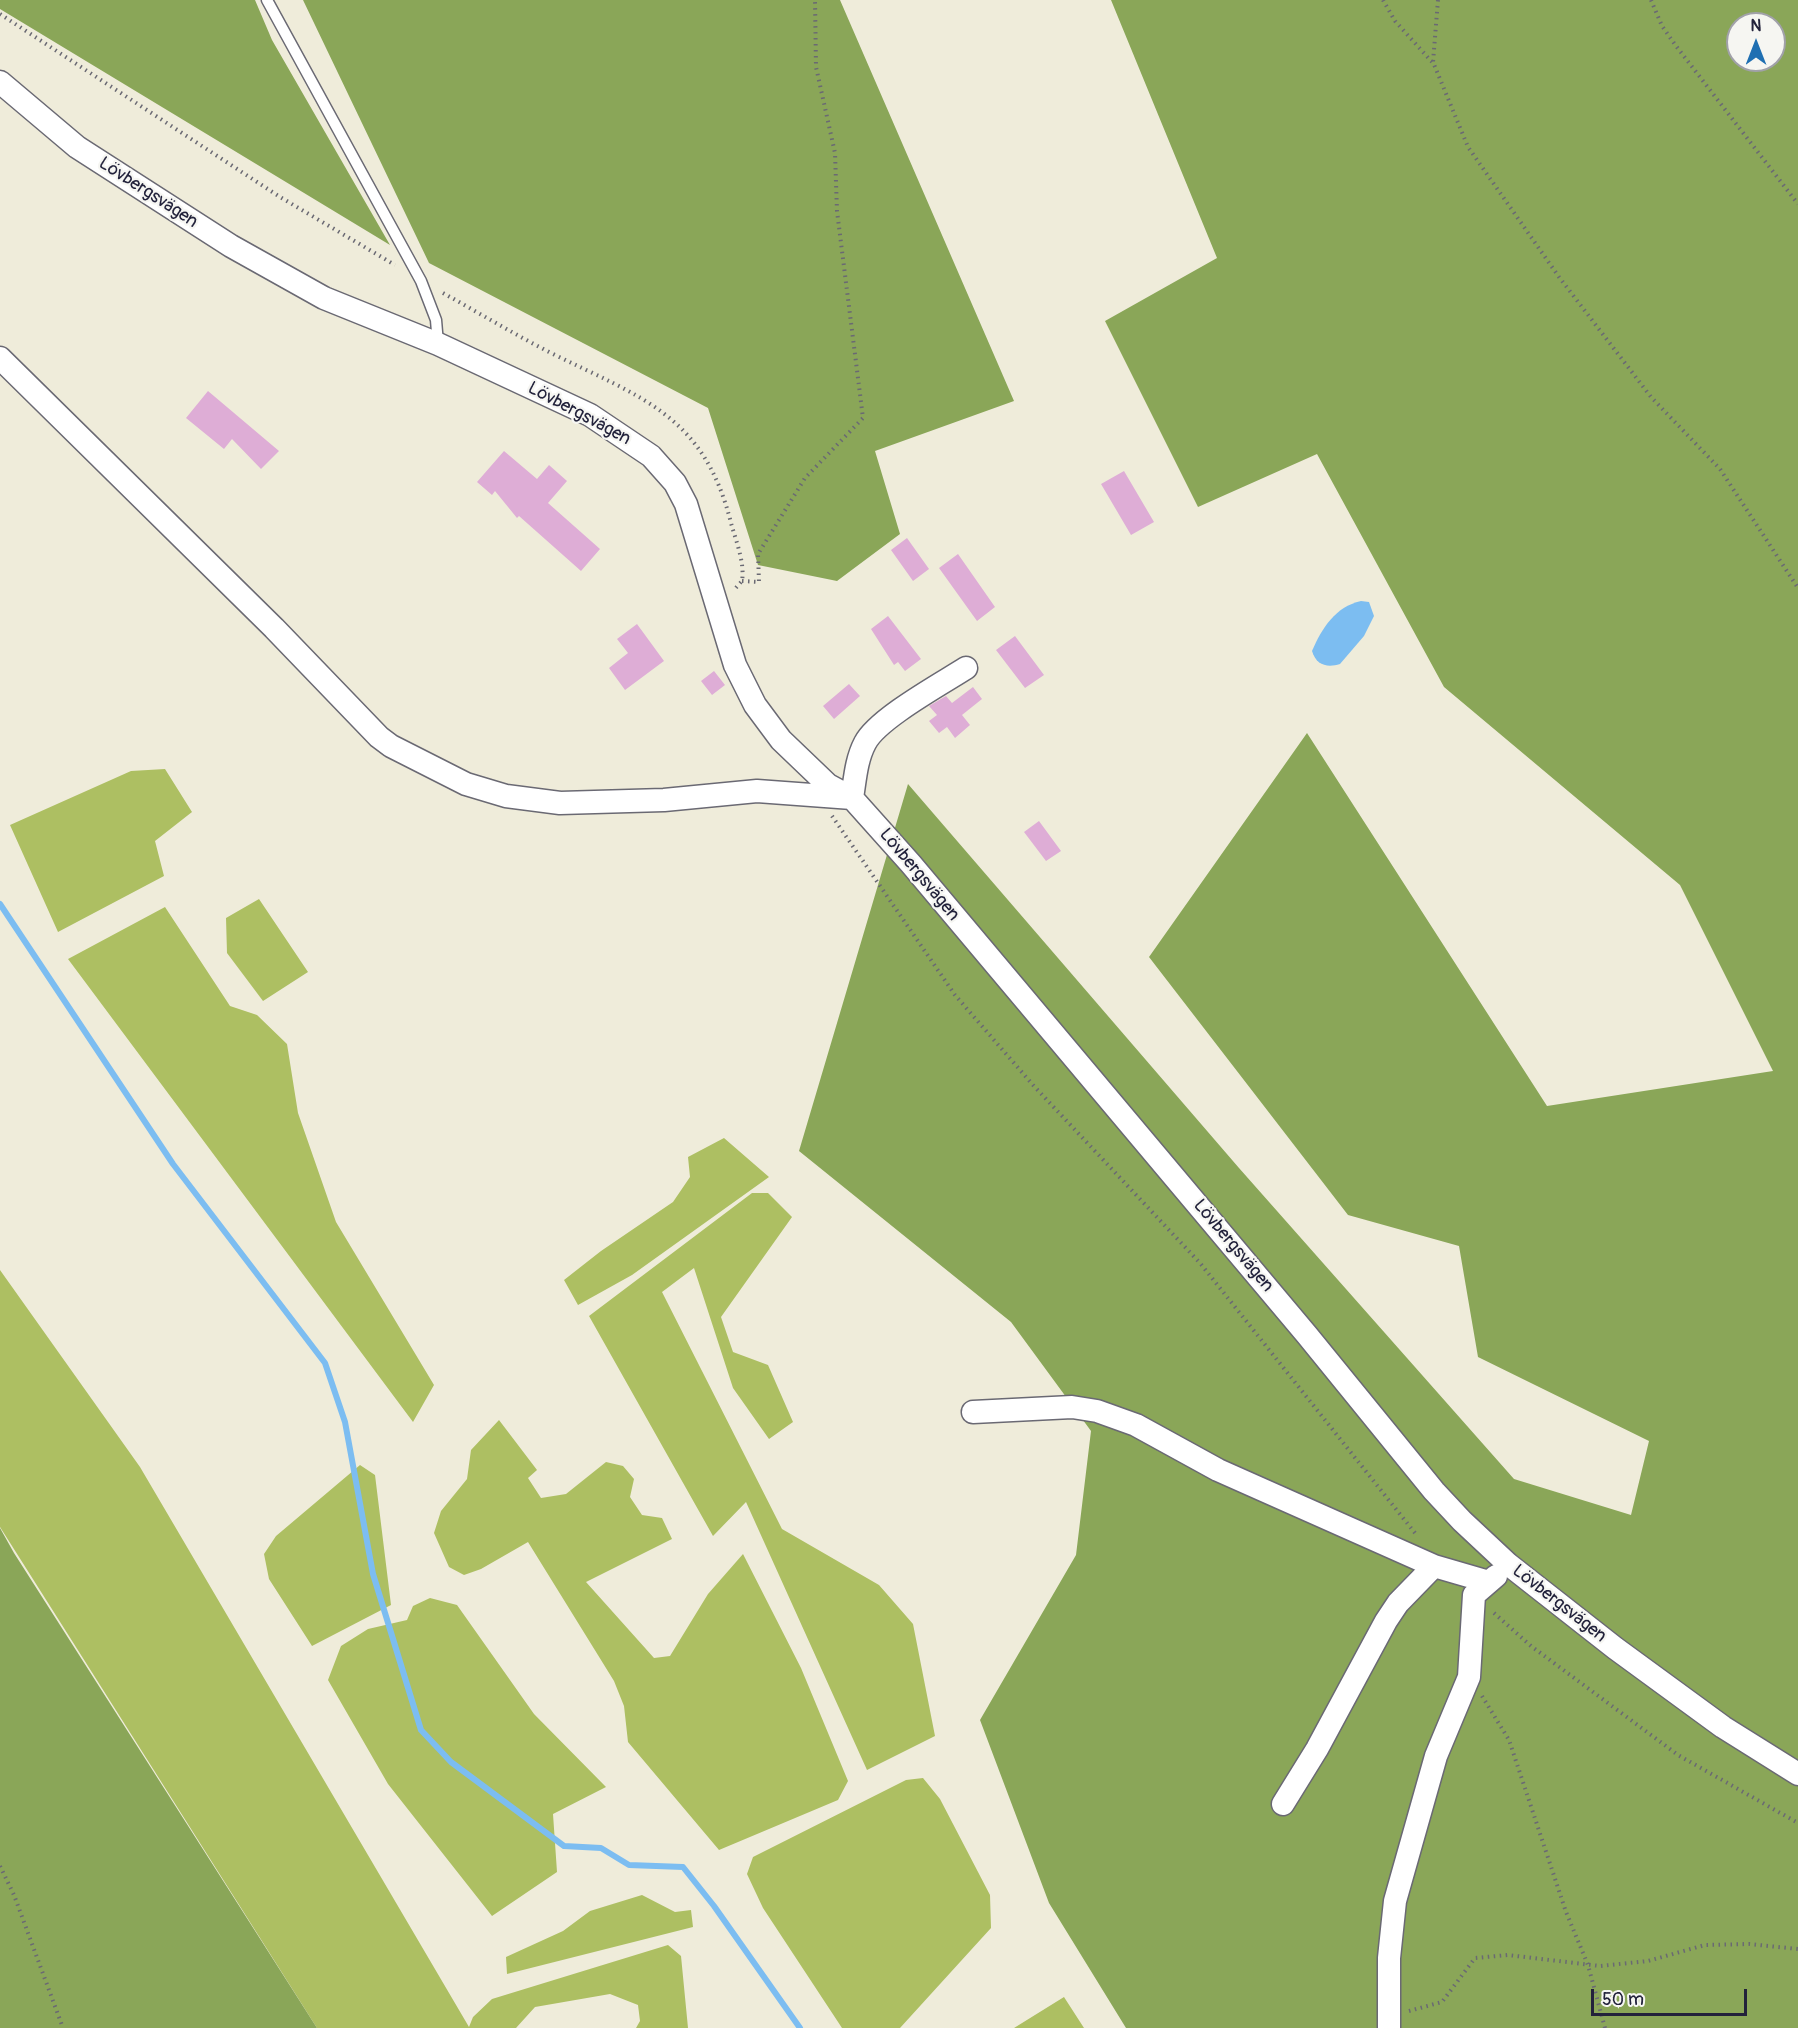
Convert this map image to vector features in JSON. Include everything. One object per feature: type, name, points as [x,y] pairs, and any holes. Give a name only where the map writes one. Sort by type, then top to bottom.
[{"type":"street","name":"Lövbergsvägen","points":[[0,82],[77,147],[231,246],[324,298],[438,344],[590,415],[638,445],[665,471],[686,504],[735,665],[755,705],[789,748],[828,784],[852,798],[911,864],[1264,1283],[1434,1491],[1508,1564],[1723,1727],[1798,1774]]},
{"type":"street","points":[[0,358],[274,628],[379,737],[466,784],[506,796],[560,803],[664,800],[757,791],[852,798],[860,755],[866,740],[915,700],[966,668]]},
{"type":"street","points":[[973,1412],[1072,1407],[1113,1416],[1136,1425],[1218,1470],[1482,1589]]},
{"type":"street","points":[[1389,2022],[1389,1958],[1395,1901],[1436,1756],[1469,1675],[1482,1589],[1508,1564]]},
{"type":"street","points":[[1283,1804],[1317,1749],[1386,1621],[1398,1603],[1434,1566]]},
{"type":"lane","points":[[267,0],[421,281],[436,320],[438,344]]},
{"type":"path","points":[[742,581],[759,582],[758,554],[805,478],[863,418],[837,211],[836,153],[816,67],[815,0]]},
{"type":"path","points":[[1383,0],[1395,21],[1433,62],[1468,147],[1559,277],[1651,397],[1720,469],[1798,588]]},
{"type":"path","points":[[1433,62],[1438,0]]},
{"type":"path","points":[[1651,0],[1662,26],[1671,39],[1798,204]]},
{"type":"path","points":[[0,14],[280,197],[421,281],[539,347],[597,375]]},
{"type":"path","points":[[819,797],[955,995],[1033,1085],[1200,1263],[1421,1541]]},
{"type":"path","points":[[1482,1589],[1530,1646],[1678,1755],[1798,1823]]},
{"type":"path","points":[[1469,1675],[1509,1740],[1566,1912],[1588,1965],[1605,2028]]},
{"type":"path","points":[[0,1866],[14,1895],[63,2028]]},
{"type":"path","points":[[1389,2022],[1442,2002],[1475,1958],[1508,1955],[1588,1965],[1648,1961],[1705,1945],[1749,1944],[1798,1949]]},
{"type":"green space","points":[[0,0],[255,0],[272,40],[390,245],[0,9]]},
{"type":"green space","points":[[303,0],[840,0],[1014,401],[875,451],[900,534],[837,581],[758,565],[708,408],[429,263]]},
{"type":"green space","points":[[1111,0],[1798,0],[1798,2028],[1126,2028],[1049,1903],[980,1720],[1076,1555],[1091,1431],[1011,1322],[799,1151],[908,784],[1239,1168],[1514,1479],[1631,1515],[1649,1441],[1478,1357],[1459,1246],[1348,1215],[1149,957],[1307,733],[1547,1106],[1773,1071],[1680,885],[1444,687],[1317,454],[1198,507],[1105,321],[1217,258]]},
{"type":"green space","points":[[165,769],[192,812],[155,841],[164,876],[58,932],[10,825],[131,771]]},
{"type":"green space","points":[[259,899],[308,972],[263,1001],[227,953],[226,918]]},
{"type":"green space","points":[[165,907],[230,1006],[257,1015],[287,1044],[298,1113],[336,1222],[434,1385],[413,1422],[68,959]]},
{"type":"green space","points":[[724,1138],[769,1177],[632,1275],[578,1305],[564,1280],[601,1251],[673,1202],[690,1177],[688,1157]]},
{"type":"green space","points":[[752,1193],[768,1193],[792,1217],[721,1317],[733,1352],[768,1365],[793,1422],[769,1439],[733,1388],[694,1268],[662,1292],[782,1529],[879,1585],[913,1624],[935,1736],[867,1770],[746,1502],[713,1536],[589,1316]]},
{"type":"green space","points":[[0,1270],[140,1467],[469,2027],[473,2017],[492,1999],[668,1945],[681,1956],[688,2028],[636,2028],[640,2021],[638,2005],[610,1994],[535,2007],[516,2028],[317,2028],[0,1527]]},
{"type":"green space","points":[[499,1420],[537,1470],[528,1478],[541,1498],[566,1494],[606,1462],[623,1466],[634,1479],[630,1497],[642,1515],[662,1518],[672,1539],[586,1582],[654,1658],[670,1656],[708,1594],[743,1554],[801,1668],[848,1781],[838,1800],[719,1850],[628,1742],[624,1706],[614,1681],[528,1542],[481,1569],[464,1575],[449,1567],[434,1533],[441,1511],[467,1479],[471,1450]]},
{"type":"green space","points":[[360,1465],[375,1475],[391,1605],[312,1646],[269,1579],[264,1554],[276,1536]]},
{"type":"green space","points":[[0,1528],[14,1553],[317,2028],[0,2028]]},
{"type":"green space","points":[[430,1598],[457,1605],[534,1714],[606,1787],[553,1814],[557,1872],[492,1916],[388,1784],[328,1680],[341,1646],[368,1629],[407,1620],[413,1606]]},
{"type":"green space","points":[[923,1778],[940,1799],[990,1895],[991,1928],[900,2028],[842,2028],[763,1908],[747,1874],[753,1857],[906,1780]]},
{"type":"green space","points":[[642,1895],[675,1912],[691,1910],[693,1927],[507,1974],[506,1957],[563,1931],[590,1911]]},
{"type":"green space","points":[[1064,1997],[1084,2028],[1014,2028]]},
{"type":"water","points":[[1361,601],[1369,602],[1374,616],[1364,636],[1340,664],[1331,666],[1316,660],[1312,651],[1330,620],[1344,608]]},
{"type":"building","points":[[208,391],[279,451],[261,469],[232,439],[224,449],[186,418]]},
{"type":"building","points":[[504,451],[537,479],[549,465],[567,481],[548,503],[600,549],[581,571],[519,516],[517,518],[495,491],[492,495],[477,482]]},
{"type":"building","points":[[1124,471],[1154,522],[1131,535],[1101,484]]},
{"type":"building","points":[[907,538],[929,569],[913,581],[891,550]]},
{"type":"building","points":[[958,554],[995,607],[977,621],[939,568]]},
{"type":"building","points":[[888,616],[921,659],[905,671],[898,662],[894,665],[871,629]]},
{"type":"building","points":[[637,624],[664,661],[625,690],[609,668],[628,653],[617,639]]},
{"type":"building","points":[[1015,636],[1044,675],[1025,688],[996,650]]},
{"type":"building","points":[[714,671],[725,685],[712,695],[701,681]]},
{"type":"building","points":[[849,684],[860,696],[834,719],[823,706]]},
{"type":"building","points":[[973,687],[982,699],[962,715],[970,725],[955,738],[947,727],[939,733],[929,721],[937,715],[929,706],[946,696],[952,703]]},
{"type":"building","points":[[1039,821],[1061,851],[1046,861],[1024,832]]},
{"type":"waterway","points":[[0,904],[173,1164],[325,1363],[345,1422],[373,1574],[421,1730],[451,1762],[564,1846],[601,1848],[629,1865],[683,1867],[714,1906],[800,2028]]}]
